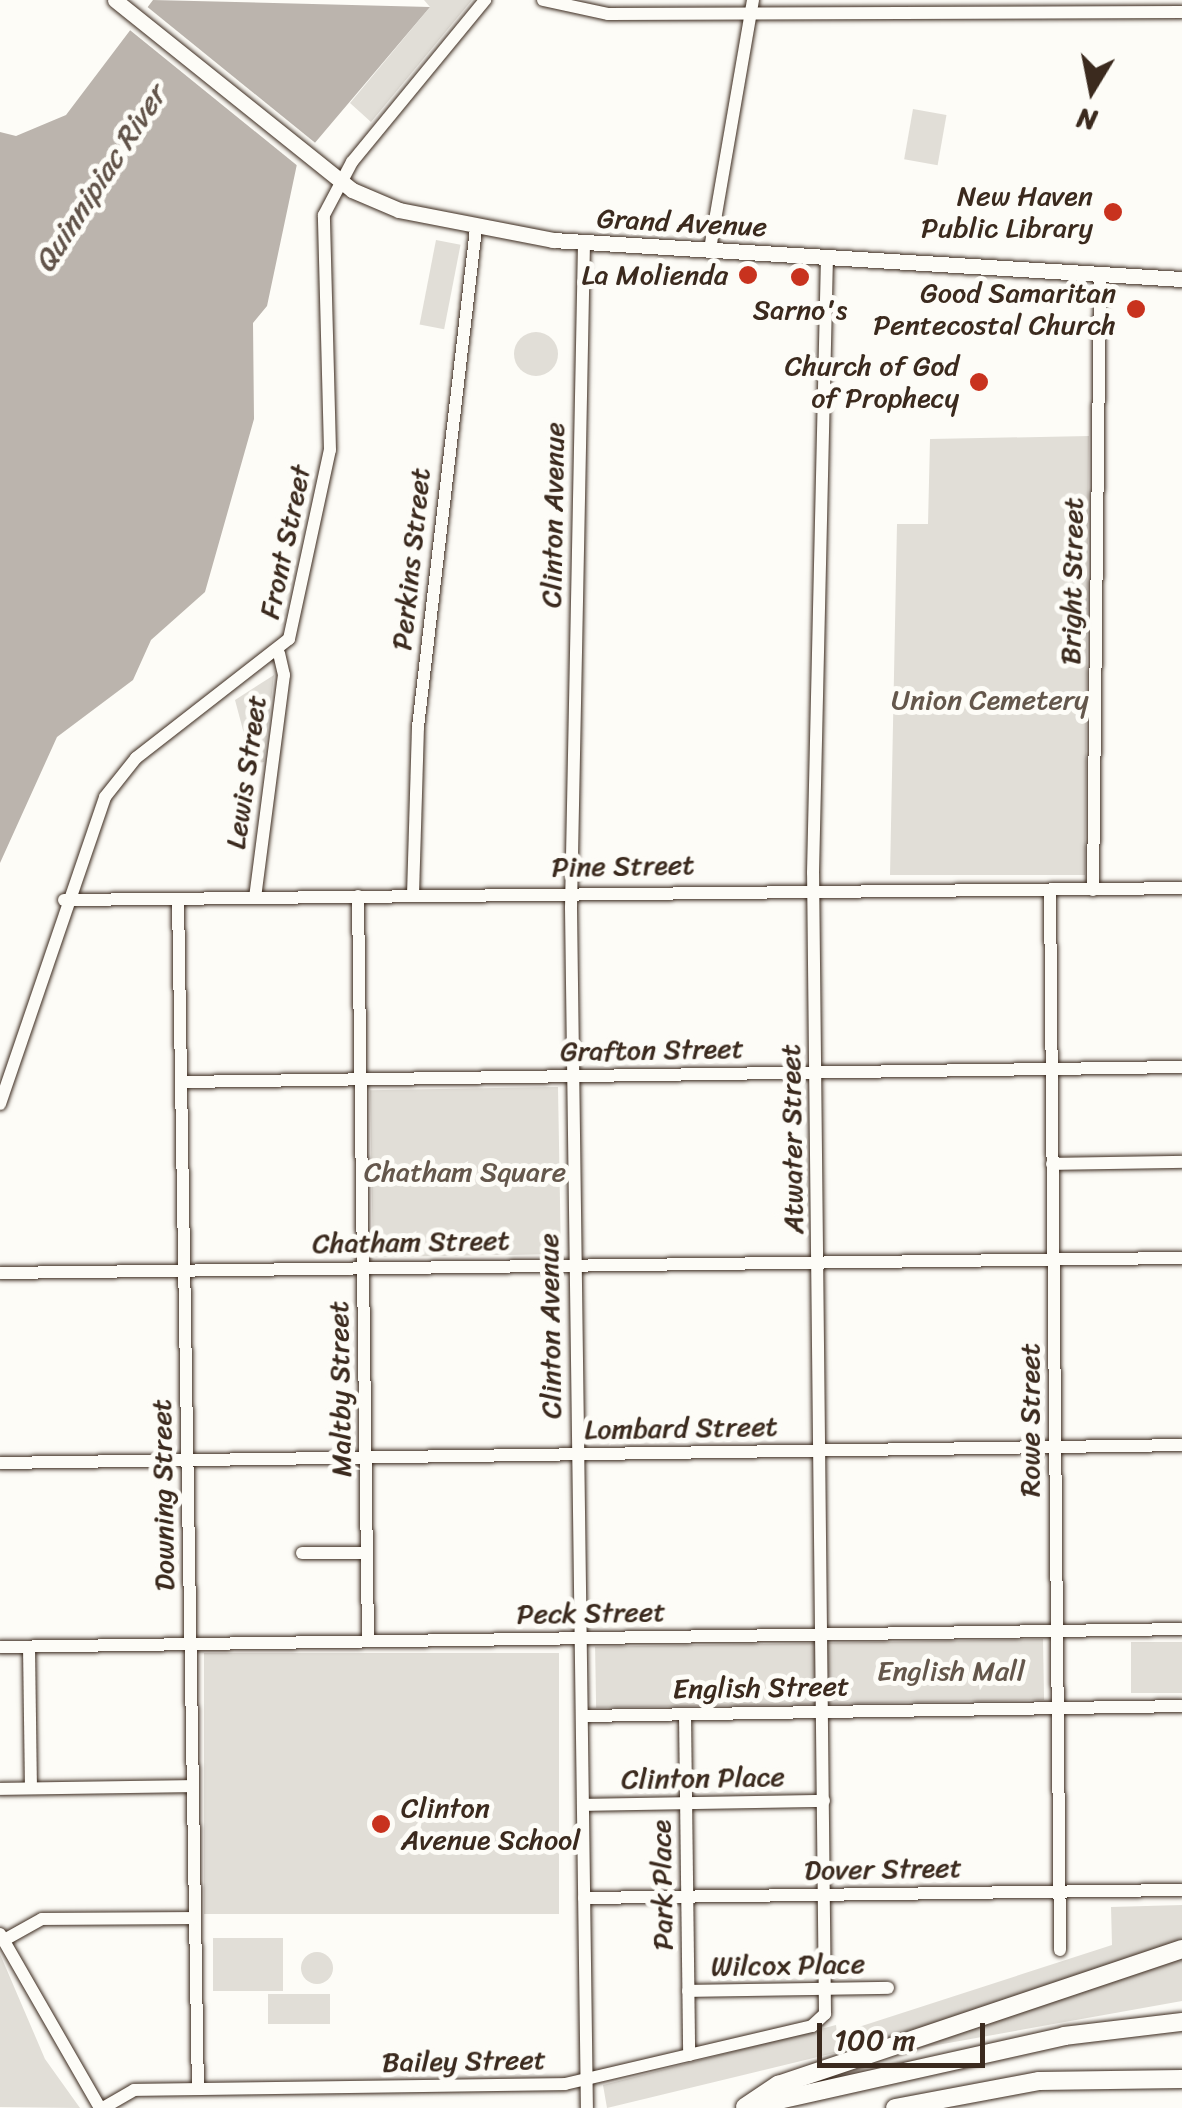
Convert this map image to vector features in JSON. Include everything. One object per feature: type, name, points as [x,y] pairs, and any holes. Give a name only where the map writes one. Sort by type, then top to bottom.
[{"type":"highway","points":[[744,2108],[778,2084],[1182,1949]]},
{"type":"highway","points":[[744,2108],[1064,2036],[1182,2022]]},
{"type":"highway","points":[[896,2108],[1038,2081],[1182,2079]]},
{"type":"main road","name":"Grand Avenue","points":[[115,0],[340,181],[378,204],[476,229],[584,242],[1182,279]]},
{"type":"street","name":"Front Street","points":[[0,1104],[64,900],[118,777],[279,654],[330,450],[320,236],[340,181],[484,0]]},
{"type":"street","points":[[544,0],[597,14],[1182,12]]},
{"type":"street","points":[[710,249],[747,14],[753,0]]},
{"type":"street","name":"Perkins Street","points":[[414,895],[420,708],[476,229]]},
{"type":"street","name":"Clinton Avenue","points":[[584,242],[572,1076],[587,2108]]},
{"type":"street","name":"Atwater Street","points":[[822,2019],[826,1989],[813,889],[827,257]]},
{"type":"street","name":"Bright Street","points":[[1093,890],[1100,273]]},
{"type":"street","name":"Lewis Street","points":[[255,898],[284,675],[279,654]]},
{"type":"street","name":"Pine Street","points":[[64,900],[572,890],[1182,888]]},
{"type":"street","name":"Rowe Street","points":[[1050,890],[1060,1950]]},
{"type":"street","name":"Maltby Street","points":[[358,896],[368,1641]]},
{"type":"street","name":"Downing Street","points":[[178,898],[198,2089]]},
{"type":"street","name":"Grafton Street","points":[[182,1082],[1182,1067]]},
{"type":"street","points":[[1052,1164],[1182,1162]]},
{"type":"street","name":"Chatham Street","points":[[0,1273],[1182,1258]]},
{"type":"street","name":"Lombard Street","points":[[0,1463],[1182,1445]]},
{"type":"street","points":[[302,1553],[367,1552]]},
{"type":"street","name":"Peck Street","points":[[0,1647],[1182,1628]]},
{"type":"street","points":[[29,1647],[31,1788]]},
{"type":"street","name":"English Street","points":[[582,1716],[1182,1706]]},
{"type":"street","name":"Park Place","points":[[685,1714],[689,2054]]},
{"type":"street","points":[[0,1789],[192,1786]]},
{"type":"street","name":"Clinton Place","points":[[583,1805],[824,1800]]},
{"type":"street","name":"Dover Street","points":[[584,1898],[1182,1890]]},
{"type":"street","points":[[101,2108],[60,2053],[3,1937],[42,1919],[194,1918]]},
{"type":"street","name":"Wilcox Place","points":[[688,1991],[888,1988]]},
{"type":"street","name":"Bailey Street","points":[[101,2108],[134,2090],[586,2078],[822,2019]]},
{"type":"green space","points":[[424,0],[472,0],[371,122],[350,103],[430,7]]},
{"type":"green space","points":[[913,109],[946,115],[938,165],[904,159]]},
{"type":"green space","points":[[436,240],[461,245],[444,329],[420,324]]},
{"type":"green space","points":[[536,332],[552,338],[558,354],[552,370],[536,376],[520,370],[514,354],[520,338]]},
{"type":"green space","name":"Union Cemetery","points":[[1089,436],[1085,875],[890,875],[897,524],[928,524],[930,439]]},
{"type":"green space","points":[[274,675],[264,762],[252,764],[235,700]]},
{"type":"green space","name":"Chatham Square","points":[[558,1087],[561,1254],[373,1257],[370,1090]]},
{"type":"green space","name":"English Mall","points":[[1043,1639],[1044,1700],[596,1708],[595,1647]]},
{"type":"green space","points":[[1131,1642],[1182,1642],[1182,1693],[1131,1693]]},
{"type":"green space","name":"Clinton Avenue School","points":[[204,1653],[559,1653],[559,1914],[204,1914]]},
{"type":"green space","points":[[1182,1905],[1182,1940],[900,2037],[607,2108],[603,2085],[836,2025],[837,2034],[1112,1945],[1111,1907]]},
{"type":"green space","points":[[213,1938],[283,1938],[283,1991],[213,1991]]},
{"type":"green space","points":[[317,1952],[328,1957],[333,1968],[328,1979],[317,1984],[306,1979],[301,1968],[306,1957]]},
{"type":"green space","points":[[0,1954],[45,2059],[80,2108],[0,2107]]},
{"type":"green space","points":[[1182,1957],[1182,2001],[915,2049],[1062,1998]]},
{"type":"green space","points":[[268,1994],[330,1994],[330,2024],[268,2024]]},
{"type":"water","name":"Quinnipiac River","points":[[153,0],[430,7],[297,164],[267,306],[253,323],[254,419],[205,592],[151,640],[133,680],[57,737],[0,863],[0,132],[16,136],[66,115]]},
{"type":"pier","points":[[145,5],[319,146],[301,169],[127,28]]},
{"type":"place","name":"New Haven Public Library","points":[[1113,212]]},
{"type":"place","name":"La Molienda","points":[[748,275]]},
{"type":"place","name":"Sarno's","points":[[800,277]]},
{"type":"place","name":"Good Samaritan Pentecostal Church","points":[[1136,309]]},
{"type":"place","name":"Church of God of Prophecy","points":[[979,382]]},
{"type":"place","name":"Clinton Avenue School","points":[[381,1824]]}]
